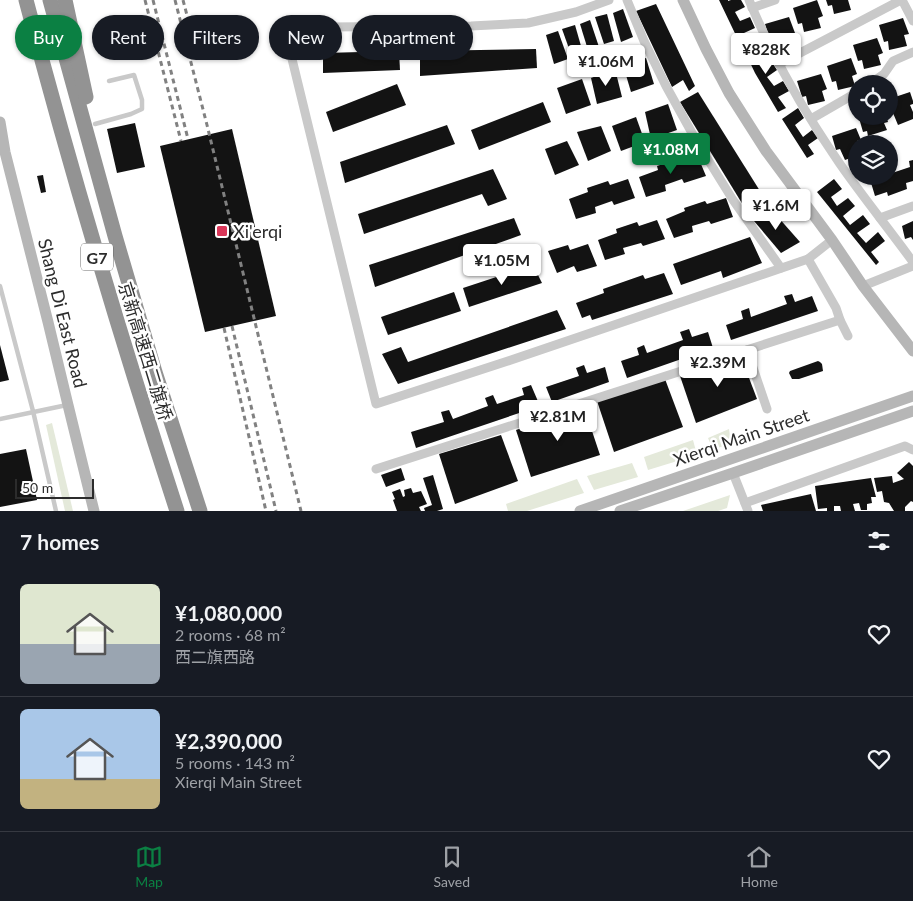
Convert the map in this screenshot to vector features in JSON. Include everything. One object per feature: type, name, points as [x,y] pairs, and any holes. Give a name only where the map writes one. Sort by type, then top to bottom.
[{"type":"highway","name":"京新高速西二旗桥","points":[[26,0],[92,239],[133,376],[177,511]]},
{"type":"highway","name":"京新高速西二旗桥","points":[[50,0],[115,236],[155,372],[200,511]]},
{"type":"highway","points":[[65,0],[115,236]]},
{"type":"street","points":[[609,0],[576,12],[528,23],[471,26],[324,27],[301,30],[291,39],[292,58],[376,404],[521,357],[808,259],[832,240]]},
{"type":"street","points":[[627,0],[666,86],[697,142],[781,268]]},
{"type":"street","points":[[683,0],[706,50],[729,93],[766,151],[832,240],[863,286],[913,351]]},
{"type":"street","points":[[774,0],[750,4],[772,51],[811,119],[840,164],[913,264],[863,286]]},
{"type":"street","points":[[779,64],[901,0],[913,21]]},
{"type":"street","points":[[883,75],[893,61],[913,52]]},
{"type":"street","points":[[811,119],[848,97]]},
{"type":"street","name":"Shang Di East Road","points":[[0,122],[2,152],[48,322],[94,511]]},
{"type":"street","points":[[880,218],[913,206]]},
{"type":"street","points":[[808,259],[836,308],[848,336]]},
{"type":"street","points":[[376,469],[840,320]]},
{"type":"street","points":[[747,350],[768,410]]},
{"type":"street","name":"Xierqi Main Street","points":[[580,511],[913,396]]},
{"type":"street","name":"Xierqi Main Street","points":[[620,511],[913,411]]},
{"type":"street","points":[[733,473],[747,507],[906,446],[913,450]]},
{"type":"lane","points":[[95,124],[131,114],[142,108],[142,100],[134,75],[109,81]]},
{"type":"lane","points":[[0,286],[33,411],[56,511]]},
{"type":"lane","points":[[0,419],[68,405]]},
{"type":"shaded area","points":[[52,423],[73,511],[65,511],[46,425]]},
{"type":"shaded area","points":[[729,429],[731,443],[713,450],[708,438]]},
{"type":"shaded area","points":[[693,440],[697,455],[648,470],[644,457]]},
{"type":"shaded area","points":[[632,463],[638,477],[594,490],[587,476]]},
{"type":"shaded area","points":[[577,479],[584,493],[527,511],[508,511],[506,504]]},
{"type":"shaded area","points":[[730,495],[727,508],[718,511],[683,511]]},
{"type":"building","points":[[719,0],[741,0],[745,7],[735,12],[740,21],[750,17],[755,28],[744,33],[750,43],[742,48]]},
{"type":"building","points":[[817,0],[823,16],[818,18],[821,28],[804,32],[802,23],[798,24],[793,8]]},
{"type":"building","points":[[826,0],[848,0],[851,10],[834,14],[832,5],[828,6]]},
{"type":"building","points":[[656,4],[695,86],[689,91],[683,80],[672,87],[636,11]]},
{"type":"building","points":[[623,9],[633,37],[621,42],[613,13]]},
{"type":"building","points":[[607,14],[614,41],[604,44],[595,17]]},
{"type":"building","points":[[789,17],[795,33],[790,34],[793,44],[776,49],[774,39],[770,40],[765,24]]},
{"type":"building","points":[[903,18],[909,34],[904,35],[907,46],[889,50],[888,41],[884,42],[879,25]]},
{"type":"building","points":[[590,20],[599,47],[588,50],[580,24]]},
{"type":"building","points":[[575,25],[583,53],[572,57],[562,29]]},
{"type":"building","points":[[558,31],[568,59],[554,64],[546,35]]},
{"type":"building","points":[[877,38],[883,53],[878,55],[881,65],[864,69],[862,60],[858,61],[853,45]]},
{"type":"building","points":[[761,41],[767,52],[755,58],[762,66],[771,61],[777,70],[767,77],[774,86],[783,81],[789,91],[778,97],[786,108],[778,112],[744,50]]},
{"type":"building","points":[[536,49],[537,68],[420,76],[420,60],[473,60],[473,50]]},
{"type":"building","points":[[342,52],[352,52],[352,60],[399,60],[400,70],[323,73],[323,60],[342,60]]},
{"type":"building","points":[[646,58],[654,84],[631,92],[623,65]]},
{"type":"building","points":[[851,58],[857,74],[848,75],[848,88],[838,90],[836,81],[832,82],[827,66]]},
{"type":"building","points":[[615,69],[622,97],[597,104],[591,78]]},
{"type":"building","points":[[821,74],[827,89],[822,91],[825,101],[808,105],[806,96],[802,97],[797,81]]},
{"type":"building","points":[[582,79],[591,105],[566,114],[557,88]]},
{"type":"building","points":[[397,84],[406,105],[333,132],[326,112]]},
{"type":"building","points":[[698,92],[760,191],[743,205],[680,102]]},
{"type":"building","points":[[910,92],[913,101],[913,104],[910,105],[913,119],[898,125],[898,96]]},
{"type":"building","points":[[543,102],[551,122],[479,150],[471,130]]},
{"type":"building","points":[[668,104],[677,130],[651,139],[645,112]]},
{"type":"building","points":[[798,108],[804,118],[795,125],[803,137],[812,130],[818,138],[808,145],[814,154],[807,158],[782,119]]},
{"type":"building","points":[[636,117],[645,142],[621,151],[612,126]]},
{"type":"building","points":[[135,123],[145,167],[117,173],[107,129]]},
{"type":"building","points":[[447,125],[455,144],[345,183],[340,162]]},
{"type":"building","points":[[861,125],[885,125],[887,130],[871,135],[868,135],[867,131],[863,132]]},
{"type":"building","points":[[601,126],[611,151],[588,161],[577,132]]},
{"type":"building","points":[[856,128],[859,135],[848,135],[848,159],[845,160],[840,149],[836,150],[832,136]]},
{"type":"building","points":[[232,129],[276,316],[205,332],[160,146]]},
{"type":"building","points":[[567,141],[579,165],[555,175],[545,149]]},
{"type":"building","points":[[698,157],[706,176],[684,183],[682,179],[665,185],[666,191],[646,197],[639,177],[658,170],[657,166],[678,159],[680,163]]},
{"type":"building","points":[[913,160],[913,181],[906,183],[907,189],[888,196],[887,192],[875,196],[872,185],[898,185],[898,171],[910,167],[909,161]]},
{"type":"building","points":[[493,169],[507,199],[488,206],[482,194],[364,234],[358,214]]},
{"type":"building","points":[[43,175],[46,192],[41,193],[37,176]]},
{"type":"building","points":[[628,179],[635,198],[614,205],[612,201],[595,207],[596,213],[576,219],[569,199],[588,192],[587,188],[608,181],[610,185]]},
{"type":"building","points":[[834,179],[842,189],[831,197],[837,206],[848,198],[855,206],[843,216],[850,225],[863,215],[870,224],[857,233],[866,243],[878,232],[885,241],[871,252],[879,262],[876,265],[817,192]]},
{"type":"building","points":[[726,198],[733,217],[711,224],[709,221],[692,226],[693,232],[674,238],[666,219],[685,211],[684,208],[705,201],[707,204]]},
{"type":"building","points":[[770,208],[800,242],[781,253],[754,221]]},
{"type":"building","points":[[514,218],[521,235],[375,287],[369,265]]},
{"type":"building","points":[[657,220],[665,239],[643,246],[641,243],[623,248],[625,254],[605,260],[598,240],[617,233],[616,229],[637,222],[639,226]]},
{"type":"building","points":[[913,221],[913,240],[911,237],[905,239],[902,226]]},
{"type":"building","points":[[750,237],[762,263],[723,278],[721,271],[681,285],[673,264]]},
{"type":"building","points":[[588,244],[597,266],[577,272],[574,266],[557,273],[548,251],[568,245],[570,250]]},
{"type":"building","points":[[533,265],[542,283],[469,307],[463,288]]},
{"type":"building","points":[[664,273],[673,294],[592,320],[590,315],[582,318],[576,303],[604,293],[603,289],[643,275],[645,279]]},
{"type":"building","points":[[454,292],[461,311],[388,335],[381,317]]},
{"type":"building","points":[[792,294],[795,302],[812,296],[818,311],[731,340],[726,325],[743,319],[741,311],[749,308],[751,317],[787,304],[784,296]]},
{"type":"building","points":[[557,310],[566,329],[398,384],[382,354],[401,347],[408,362]]},
{"type":"building","points":[[689,329],[692,337],[708,332],[713,348],[627,378],[621,361],[639,355],[637,348],[644,345],[647,353],[683,340],[680,332]]},
{"type":"building","points":[[0,345],[9,380],[0,382]]},
{"type":"building","points":[[740,354],[757,399],[696,423],[679,373]]},
{"type":"building","points":[[818,361],[822,364],[823,371],[799,379],[792,379],[790,371]]},
{"type":"building","points":[[584,365],[587,373],[605,367],[609,382],[552,402],[546,387],[579,376],[576,368]]},
{"type":"building","points":[[665,379],[683,427],[614,452],[597,401]]},
{"type":"building","points":[[531,385],[540,406],[416,448],[411,432],[444,422],[441,412],[449,410],[453,419],[488,406],[485,398],[493,395],[497,404],[524,395],[522,388]]},
{"type":"building","points":[[584,407],[600,455],[531,477],[516,430]]},
{"type":"building","points":[[501,435],[518,481],[455,504],[439,454]]},
{"type":"building","points":[[26,449],[37,500],[0,507],[0,454]]},
{"type":"building","points":[[909,462],[913,466],[913,502],[911,501],[905,507],[905,511],[894,511],[889,503],[884,502],[882,491],[877,492],[874,478],[892,476],[893,483],[904,479],[897,473]]},
{"type":"building","points":[[401,468],[405,480],[386,487],[381,475]]},
{"type":"building","points":[[433,475],[443,509],[425,511],[424,508],[432,505],[423,478]]},
{"type":"building","points":[[871,478],[876,497],[871,497],[872,503],[867,504],[867,510],[861,510],[859,503],[853,504],[855,511],[841,511],[840,506],[834,506],[834,511],[827,511],[827,508],[818,509],[815,486]]},
{"type":"building","points":[[411,488],[413,493],[421,491],[427,504],[419,507],[421,511],[397,511],[392,492],[400,489],[403,497],[405,496],[404,490]]},
{"type":"building","points":[[811,494],[816,511],[763,511],[761,505]]},
{"type":"railway","points":[[145,0],[181,141]]},
{"type":"railway","points":[[153,0],[188,139]]},
{"type":"railway","points":[[175,0],[301,511]]},
{"type":"railway","points":[[183,0],[187,15]]},
{"type":"railway","points":[[232,326],[276,511]]},
{"type":"railway","points":[[224,328],[266,511]]},
{"type":"place","name":"Xi'erqi","points":[[222,231]]}]
